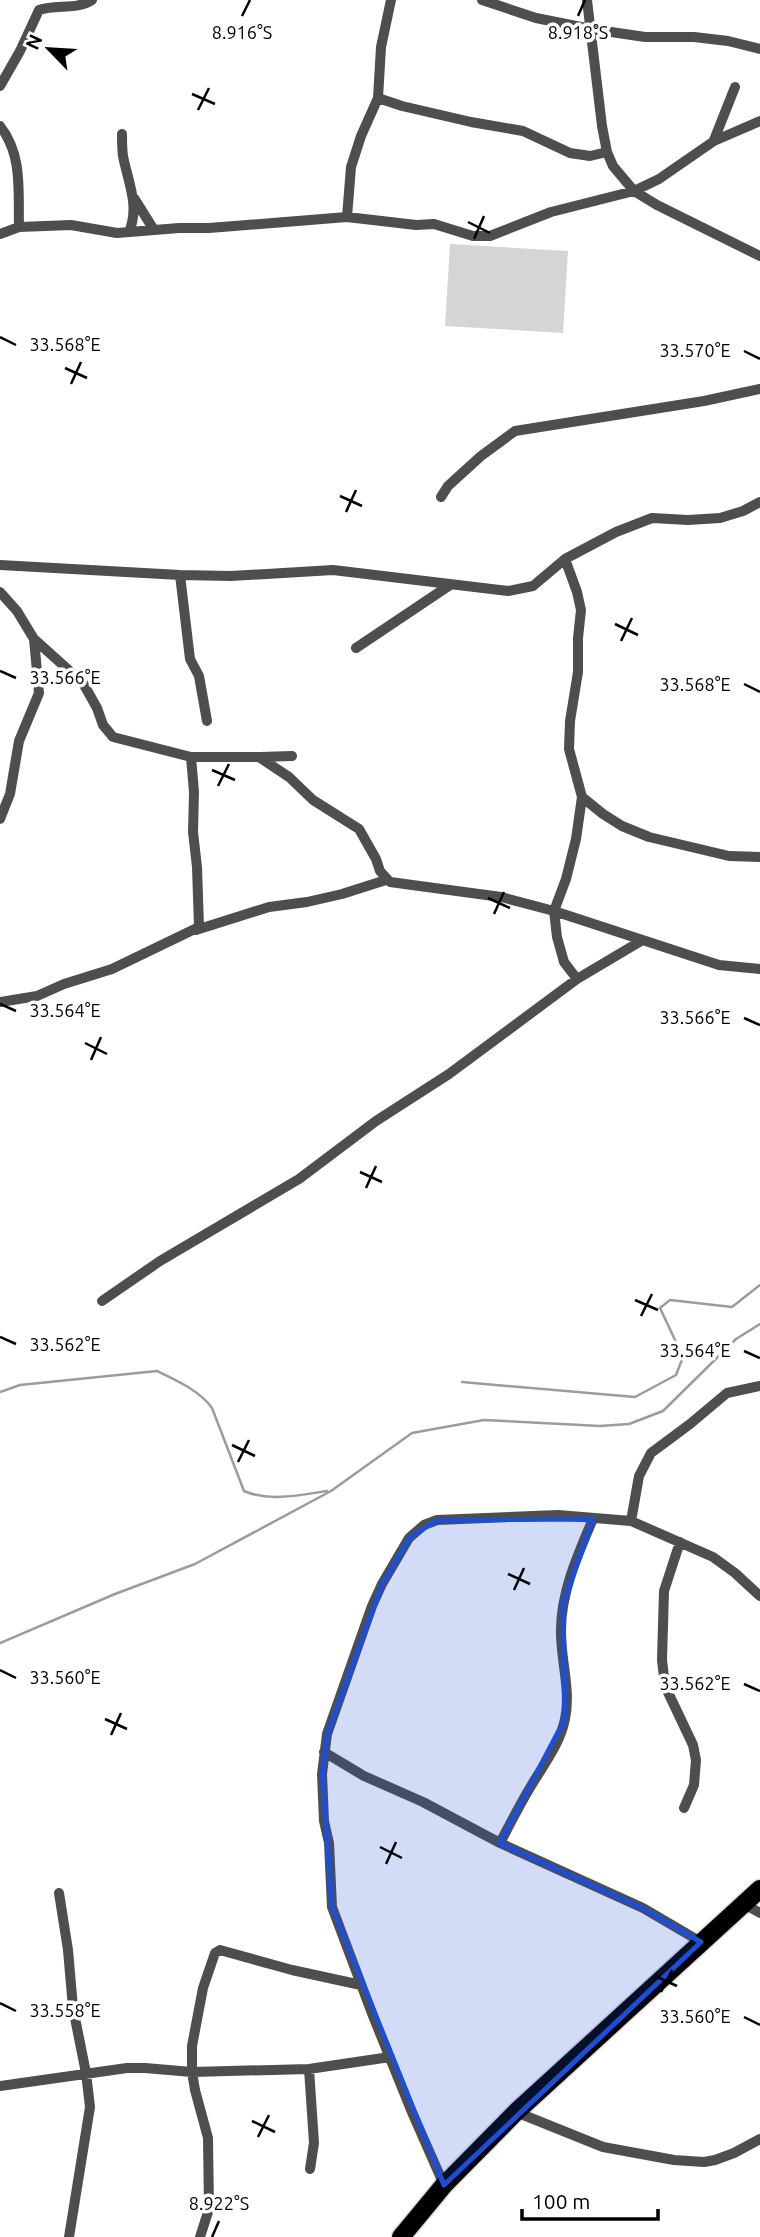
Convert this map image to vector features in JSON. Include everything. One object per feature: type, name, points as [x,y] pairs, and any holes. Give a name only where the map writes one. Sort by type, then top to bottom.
[{"type":"highway","points":[[401,2237],[444,2185],[516,2112],[760,1889]]},
{"type":"street","points":[[0,86],[20,51],[39,5],[86,4],[92,0]]},
{"type":"street","points":[[347,217],[351,167],[378,98],[381,47],[391,0]]},
{"type":"street","points":[[482,0],[536,18],[591,29],[645,37],[717,39],[760,49]]},
{"type":"street","points":[[587,0],[602,126],[613,166],[634,191],[760,256]]},
{"type":"street","points":[[714,141],[735,87]]},
{"type":"street","points":[[378,98],[471,122],[523,131],[570,153],[590,156],[607,152]]},
{"type":"street","points":[[0,234],[19,227],[71,225],[104,232],[129,232],[347,217],[416,225],[434,224],[473,236],[490,236],[543,215],[634,191],[659,179],[714,141],[760,121]]},
{"type":"street","points":[[0,126],[12,146],[17,166],[19,227]]},
{"type":"street","points":[[122,134],[122,154],[134,198],[153,230]]},
{"type":"street","points":[[129,232],[134,198]]},
{"type":"street","points":[[441,497],[448,486],[481,456],[515,431],[704,401],[760,388]]},
{"type":"street","points":[[0,565],[231,576],[333,570],[496,591],[526,589],[565,559],[616,531],[652,518],[711,519],[743,511],[760,502]]},
{"type":"street","points":[[565,559],[581,610],[578,672],[570,721],[569,749],[582,797],[576,839],[566,879],[554,911],[564,962],[577,979]]},
{"type":"street","points":[[180,575],[190,659],[199,676],[207,721]]},
{"type":"street","points":[[356,648],[450,585]]},
{"type":"street","points":[[0,592],[17,611],[34,639],[83,683],[103,725],[113,737],[191,757],[292,756]]},
{"type":"street","points":[[0,819],[10,794],[19,741],[38,693],[34,639]]},
{"type":"street","points":[[191,757],[200,922],[196,930]]},
{"type":"street","points":[[259,757],[289,777],[313,800],[359,829],[386,880],[398,885],[502,897],[554,911],[719,965],[760,970]]},
{"type":"street","points":[[582,797],[622,826],[649,836],[729,856],[760,857]]},
{"type":"street","points":[[0,1002],[37,996],[64,984],[112,969],[196,930],[269,907],[342,894],[386,880]]},
{"type":"street","points":[[102,1301],[160,1261],[299,1179],[376,1121],[449,1074],[577,979],[641,941]]},
{"type":"street","points":[[631,1521],[639,1476],[651,1453],[727,1394],[760,1386]]},
{"type":"street","points":[[444,2185],[390,2057],[332,1907],[329,1843],[324,1821],[322,1774],[327,1734],[372,1606],[397,1556],[416,1531],[438,1520],[558,1515],[631,1521],[713,1557],[760,1596]]},
{"type":"street","points":[[500,1843],[549,1759],[564,1725],[567,1708],[561,1636],[563,1604],[581,1546],[593,1519]]},
{"type":"street","points":[[680,1542],[664,1591],[662,1660],[665,1686],[693,1745],[696,1760],[694,1785],[684,1808]]},
{"type":"street","points":[[324,1752],[364,1776],[423,1802],[500,1843],[643,1908],[701,1942]]},
{"type":"street","points":[[59,1893],[73,2008],[90,2106],[69,2237]]},
{"type":"street","points":[[744,1904],[760,1913]]},
{"type":"street","points":[[200,2237],[209,2209],[208,2138],[200,2115],[192,2072],[195,2023],[203,1988],[217,1951],[361,1985]]},
{"type":"street","points":[[0,2079],[0,2085],[145,2068],[192,2072],[309,2069],[390,2057]]},
{"type":"street","points":[[309,2069],[314,2143],[310,2169]]},
{"type":"street","points":[[516,2112],[603,2147],[674,2160],[715,2160],[760,2139]]},
{"type":"highlighted area","points":[[593,1519],[563,1604],[565,1719],[500,1843],[643,1908],[701,1942],[444,2185],[332,1907],[322,1774],[327,1734],[382,1584],[409,1538],[437,1520]]},
{"type":"shaded area","points":[[450,244],[568,251],[563,333],[445,326]]},
{"type":"waterway","points":[[462,1382],[635,1397],[676,1375],[683,1357],[660,1308],[670,1300],[732,1307],[760,1285]]},
{"type":"waterway","points":[[0,1643],[115,1594],[195,1564],[331,1491],[412,1433],[484,1420],[600,1426],[629,1424],[663,1411],[736,1339],[760,1324]]},
{"type":"waterway","points":[[0,1392],[20,1385],[157,1371],[194,1391],[212,1408],[244,1491],[274,1497],[327,1491]]}]
